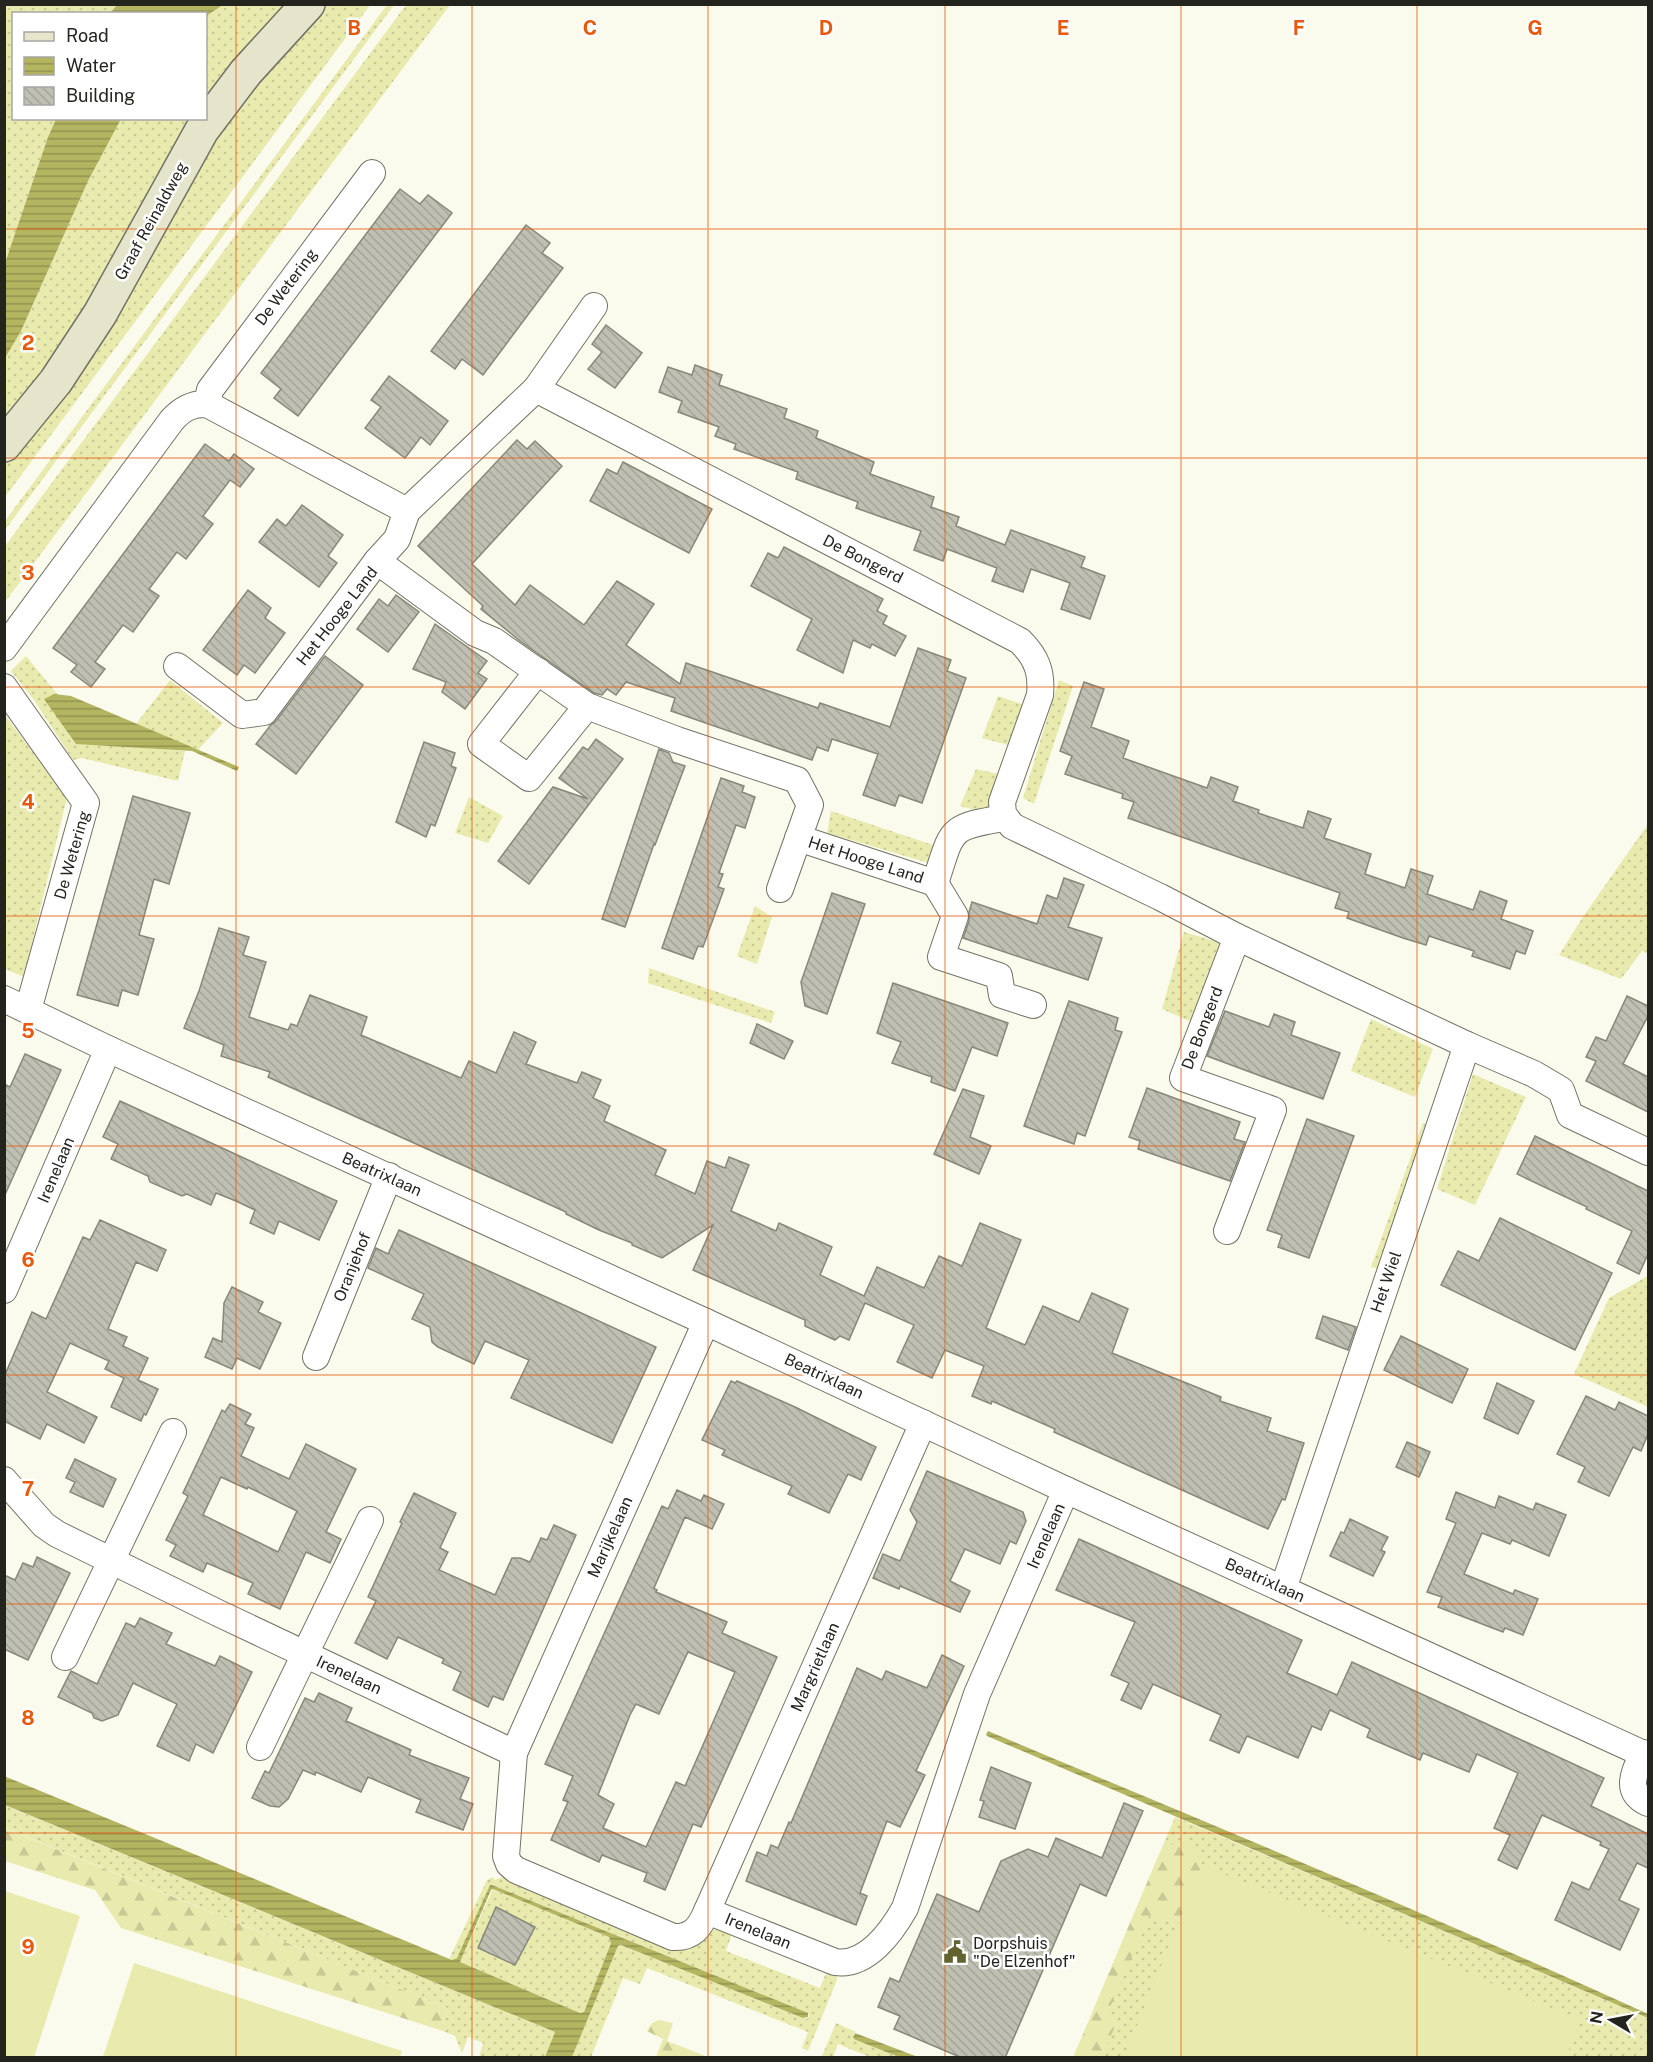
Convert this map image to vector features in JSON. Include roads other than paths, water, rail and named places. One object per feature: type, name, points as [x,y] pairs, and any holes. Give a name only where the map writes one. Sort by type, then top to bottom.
[{"type":"main road","name":"Graaf Reinaldweg","points":[[4,445],[56,381],[100,314],[202,130],[246,72],[308,4]]},
{"type":"street","name":"De Wetering","points":[[207,404],[210,390],[372,173]]},
{"type":"street","points":[[377,561],[396,539],[407,512],[536,390],[594,306]]},
{"type":"street","name":"De Bongerd","points":[[536,390],[1020,641],[1034,657],[1038,666],[1041,680],[1040,695],[1004,795],[1002,808],[1005,818]]},
{"type":"street","points":[[4,648],[172,420],[188,406],[198,403],[207,404],[407,512]]},
{"type":"street","name":"Het Hooge Land","points":[[177,666],[242,715],[264,712],[377,561],[475,633],[494,641],[587,706],[677,740],[797,780],[810,805],[780,889]]},
{"type":"street","points":[[538,671],[481,744],[529,778],[587,706]]},
{"type":"street","name":"De Wetering","points":[[4,687],[86,803],[28,1010]]},
{"type":"street","points":[[1033,1005],[1002,995],[999,976],[941,957],[955,916],[935,883],[951,836],[964,826],[1005,818],[1011,826],[1160,897],[1237,937],[1467,1046],[1534,1074],[1561,1090],[1570,1115],[1648,1152]]},
{"type":"street","name":"Het Hooge Land","points":[[798,838],[935,883]]},
{"type":"street","name":"De Bongerd","points":[[1227,1231],[1273,1110],[1183,1078],[1237,937]]},
{"type":"street","name":"Beatrixlaan","points":[[4,999],[1066,1490],[1646,1754],[1633,1778],[1633,1788],[1637,1795],[1648,1803]]},
{"type":"street","name":"Het Wiel","points":[[1283,1588],[1467,1046]]},
{"type":"street","name":"Irenelaan","points":[[4,1290],[108,1049]]},
{"type":"street","name":"Oranjehof","points":[[316,1357],[389,1176]]},
{"type":"street","name":"Marijkelaan","points":[[514,1753],[706,1322]]},
{"type":"street","name":"Margrietlaan","points":[[707,1911],[923,1423]]},
{"type":"street","points":[[65,1657],[173,1432]]},
{"type":"street","name":"Irenelaan","points":[[4,1480],[50,1529],[304,1654],[514,1753],[506,1856],[509,1864],[516,1870],[673,1936],[682,1937],[695,1932],[700,1927],[707,1911],[835,1962],[843,1963],[860,1960],[867,1955],[891,1930],[905,1908],[976,1695],[1066,1490]]},
{"type":"street","name":"Irenelaan","points":[[261,1747],[370,1520]]},
{"type":"water","points":[[117,4],[223,5],[207,15],[207,12],[111,12]]},
{"type":"water","points":[[56,120],[120,120],[88,181],[21,331],[5,358],[5,263]]},
{"type":"water","points":[[54,694],[71,696],[239,767],[237,771],[192,751],[76,744],[44,699]]},
{"type":"water","points":[[988,1731],[1483,1940],[1646,2013],[1648,2018],[987,1736]]},
{"type":"water","points":[[4,1776],[452,1960],[457,1958],[490,1885],[492,1885],[808,2013],[808,2017],[803,2018],[621,1945],[618,1946],[572,2057],[545,2057],[555,2032],[5,1805]],"holes":[[[493,1889],[609,1937],[611,1943],[584,2012],[580,2013],[460,1962]]]},
{"type":"water","points":[[855,2033],[918,2057],[899,2057],[856,2040],[853,2038]]},
{"type":"place","name":"Dorpshuis \"De Elzenhof\"","points":[[955,1952]]}]
